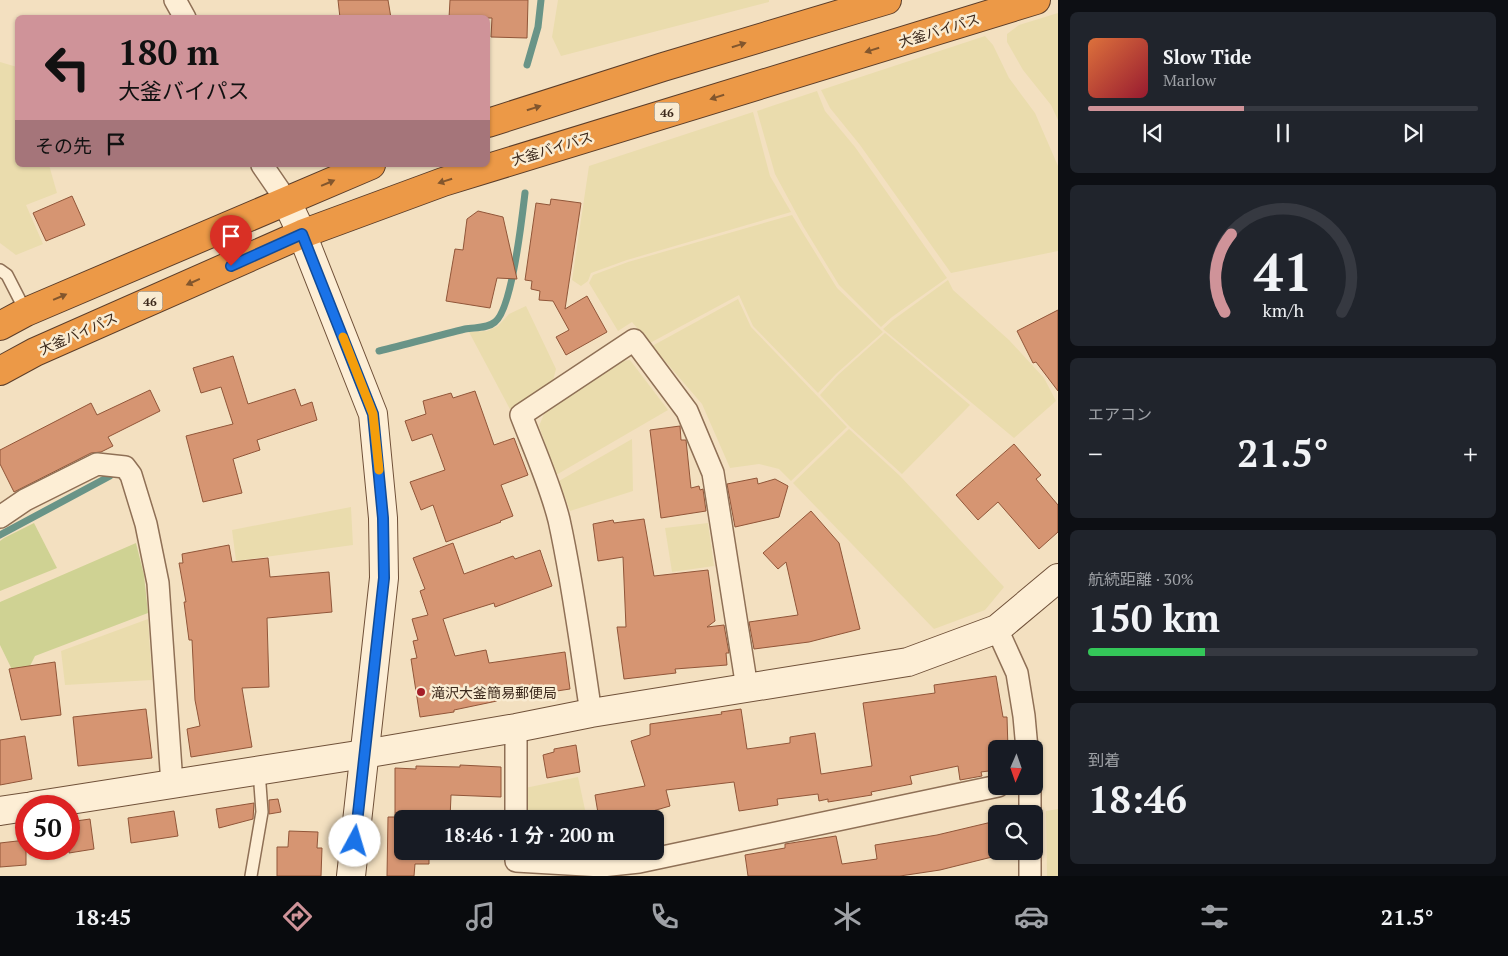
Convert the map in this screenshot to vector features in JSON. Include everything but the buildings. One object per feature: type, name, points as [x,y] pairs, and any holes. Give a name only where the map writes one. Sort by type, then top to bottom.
[{"type":"highway","points":[[490,122],[663,67],[888,0]]},
{"type":"highway","name":"大釜バイパス","points":[[0,371],[35,352],[302,234],[443,182],[1036,0]]},
{"type":"highway","points":[[0,326],[26,312],[366,167]]},
{"type":"street","points":[[175,0],[182,15]]},
{"type":"street","points":[[263,167],[286,200],[302,234],[373,414],[383,518],[384,578],[351,876]]},
{"type":"street","points":[[591,713],[576,610],[558,518],[542,468],[521,415],[634,340],[687,412],[713,472],[747,688]]},
{"type":"street","points":[[0,517],[25,500],[97,464],[125,467],[131,475],[146,524],[158,583],[172,784]]},
{"type":"street","points":[[80,798],[364,754],[591,713],[908,662],[997,629],[1058,578]]},
{"type":"street","points":[[997,629],[1017,673],[1026,740]]},
{"type":"street","points":[[516,728],[516,810]]},
{"type":"street","points":[[515,863],[602,866],[627,870],[639,862],[988,788]]},
{"type":"street","points":[[0,811],[15,809]]},
{"type":"street","points":[[1030,860],[1030,876]]},
{"type":"lane","points":[[0,270],[7,275],[26,312]]},
{"type":"lane","points":[[250,876],[262,812],[259,771]]},
{"type":"shaded area","points":[[558,0],[769,0],[769,2],[561,56],[552,37]]},
{"type":"shaded area","points":[[1058,13],[1058,120],[1051,105],[1023,70],[1007,42],[1007,34],[1019,25]]},
{"type":"shaded area","points":[[985,36],[993,45],[1009,78],[1035,113],[1058,166],[1058,251],[951,273],[860,145],[830,108],[821,90]]},
{"type":"shaded area","points":[[0,62],[15,66],[15,167],[50,167],[57,193],[26,205],[43,244],[16,255],[0,243]]},
{"type":"shaded area","points":[[817,91],[825,111],[855,147],[947,278],[881,327],[839,285],[803,226],[775,174],[757,111]]},
{"type":"shaded area","points":[[753,112],[770,176],[791,212],[627,260],[591,273],[588,281],[581,286],[572,280],[589,166]]},
{"type":"shaded area","points":[[792,215],[837,288],[883,332],[836,374],[818,393],[753,326],[739,295],[650,343],[632,322],[618,331],[589,283],[593,275],[628,262]]},
{"type":"shaded area","points":[[948,280],[953,290],[1009,340],[1044,378],[1056,401],[1014,438],[883,329]]},
{"type":"shaded area","points":[[738,299],[751,327],[847,427],[791,481],[779,469],[759,464],[730,468],[702,404],[652,346]]},
{"type":"shaded area","points":[[526,306],[556,369],[553,381],[512,413],[469,332],[487,331],[498,326],[509,314]]},
{"type":"shaded area","points":[[885,333],[970,405],[902,474],[849,426],[820,395],[838,375]]},
{"type":"shaded area","points":[[630,360],[668,410],[556,475],[539,426],[544,414],[621,361]]},
{"type":"shaded area","points":[[849,429],[900,476],[1004,587],[985,610],[934,629],[793,483]]},
{"type":"shaded area","points":[[632,439],[633,491],[570,511],[559,481]]},
{"type":"shaded area","points":[[351,507],[353,545],[236,561],[232,530]]},
{"type":"shaded area","points":[[708,523],[714,566],[672,572],[665,528]]},
{"type":"shaded area","points":[[148,619],[152,680],[65,685],[61,651]]},
{"type":"shaded area","points":[[578,777],[585,810],[524,810],[525,788]]},
{"type":"shaded area","points":[[1058,809],[1058,876],[1047,876],[1046,811]]},
{"type":"green space","points":[[34,523],[57,568],[0,591],[0,541]]},
{"type":"green space","points":[[136,543],[144,575],[148,613],[35,656],[20,686],[0,645],[0,602]]},
{"type":"waterway","points":[[527,65],[538,27],[541,0]]},
{"type":"waterway","points":[[379,351],[465,329],[484,327],[495,322],[501,314],[511,282],[519,241],[525,193]]},
{"type":"waterway","points":[[0,535],[110,476]]},
{"type":"slow traffic","points":[[343,337],[373,414],[379,470]]},
{"type":"place","name":"滝沢大釜簡易郵便局","points":[[421,692]]},
{"type":"route","points":[[231,266],[302,234],[373,414],[383,518],[384,578],[355,841]]}]
